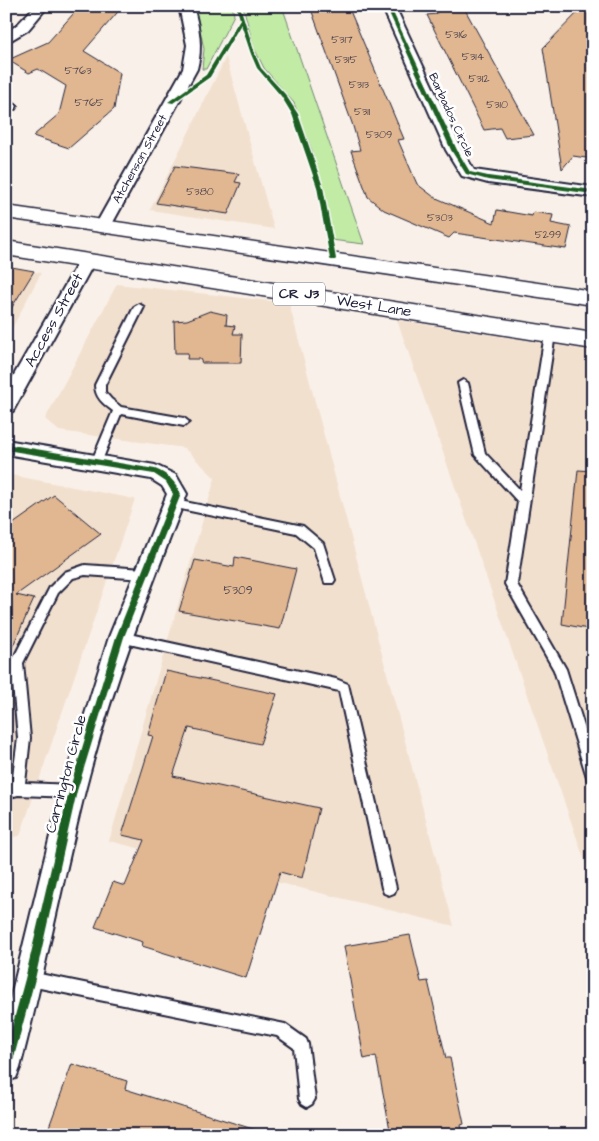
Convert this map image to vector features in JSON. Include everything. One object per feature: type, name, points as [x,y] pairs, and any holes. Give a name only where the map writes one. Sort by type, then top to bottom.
[{"type":"main road","points":[[6,212],[593,298]]},
{"type":"main road","name":"West Lane","points":[[6,248],[593,341]]},
{"type":"street","points":[[6,39],[23,27],[42,6]]},
{"type":"street","name":"Atchenson Street","points":[[103,226],[190,69],[194,57],[192,30],[186,6]]},
{"type":"street","name":"Barbados Circle","points":[[388,6],[454,150],[468,173],[488,178],[593,192]]},
{"type":"street","name":"Access Street","points":[[6,406],[87,261]]},
{"type":"street","points":[[6,447],[96,464],[155,472],[166,477],[173,484],[176,499]]},
{"type":"street","name":"Carrington Circle","points":[[6,1068],[14,1011],[30,979],[73,792],[120,637],[176,499]]},
{"type":"lane","points":[[139,307],[100,385],[100,392],[107,402],[118,410],[184,422]]},
{"type":"lane","points":[[550,334],[511,584],[560,669],[593,777]]},
{"type":"lane","points":[[463,383],[480,455],[524,501]]},
{"type":"lane","points":[[96,464],[118,410]]},
{"type":"lane","points":[[176,499],[300,529],[319,546],[329,580]]},
{"type":"lane","points":[[73,792],[12,791],[24,738],[19,699],[18,663],[54,590],[69,575],[85,570],[144,574]]},
{"type":"lane","points":[[120,637],[336,684],[344,688],[389,888]]},
{"type":"lane","points":[[30,979],[280,1029],[301,1044],[307,1099]]},
{"type":"shaded area","points":[[226,57],[274,229],[150,210]]},
{"type":"shaded area","points":[[6,267],[41,273],[6,340]]},
{"type":"shaded area","points":[[117,284],[289,303],[454,926],[109,841],[215,478],[184,448],[59,431],[45,419]]},
{"type":"shaded area","points":[[397,320],[593,351],[593,885]]},
{"type":"shaded area","points":[[6,474],[135,499],[20,836],[6,838]]},
{"type":"green space","points":[[195,6],[232,6],[234,15],[206,69],[202,69],[204,49]]},
{"type":"green space","points":[[243,6],[282,6],[364,244],[331,240],[327,206],[311,148],[294,103],[264,68],[254,48]]},
{"type":"building","points":[[78,6],[123,6],[84,51],[120,73],[114,109],[69,148],[33,136],[59,114],[66,86],[38,69],[29,73],[8,60],[48,42]]},
{"type":"building","points":[[348,6],[404,139],[398,140],[417,184],[434,197],[494,223],[497,210],[532,216],[533,212],[553,215],[551,223],[571,227],[566,249],[454,233],[449,238],[384,210],[368,197],[351,151],[360,150],[352,123],[311,9]]},
{"type":"building","points":[[433,6],[463,6],[534,135],[505,138],[500,128],[484,130],[427,15],[437,14]]},
{"type":"building","points":[[584,6],[593,6],[593,159],[573,156],[562,169],[543,48]]},
{"type":"building","points":[[175,166],[239,174],[235,182],[241,183],[228,214],[156,203]]},
{"type":"building","points":[[6,266],[34,271],[6,317]]},
{"type":"building","points":[[210,311],[227,315],[226,325],[235,326],[233,334],[242,334],[241,363],[202,363],[200,359],[187,359],[188,353],[175,353],[174,321],[187,320]]},
{"type":"building","points":[[578,470],[593,471],[593,630],[562,624]]},
{"type":"building","points":[[54,495],[101,534],[16,595],[34,599],[6,661],[6,529]]},
{"type":"building","points":[[235,557],[296,569],[280,629],[179,611],[195,560],[234,567]]},
{"type":"building","points":[[166,671],[277,694],[260,744],[189,728],[173,776],[319,808],[302,878],[280,872],[246,978],[142,946],[143,942],[95,927],[113,882],[125,886],[144,840],[122,835],[153,736],[148,735]]},
{"type":"building","points":[[410,935],[421,982],[428,981],[446,1058],[450,1058],[464,1124],[461,1125],[463,1135],[391,1135],[376,1056],[364,1059],[344,946]]},
{"type":"building","points":[[72,1064],[127,1081],[125,1089],[256,1130],[256,1135],[46,1135]]},
{"type":"cycle path","points":[[238,6],[259,68],[283,95],[295,114],[320,187],[333,259]]},
{"type":"cycle path","points":[[388,6],[454,150],[468,173],[488,178],[593,192]]},
{"type":"cycle path","points":[[171,102],[208,76],[241,20]]},
{"type":"cycle path","points":[[6,447],[155,472],[169,480],[177,494],[120,637],[73,791],[30,979],[6,1068]]}]
